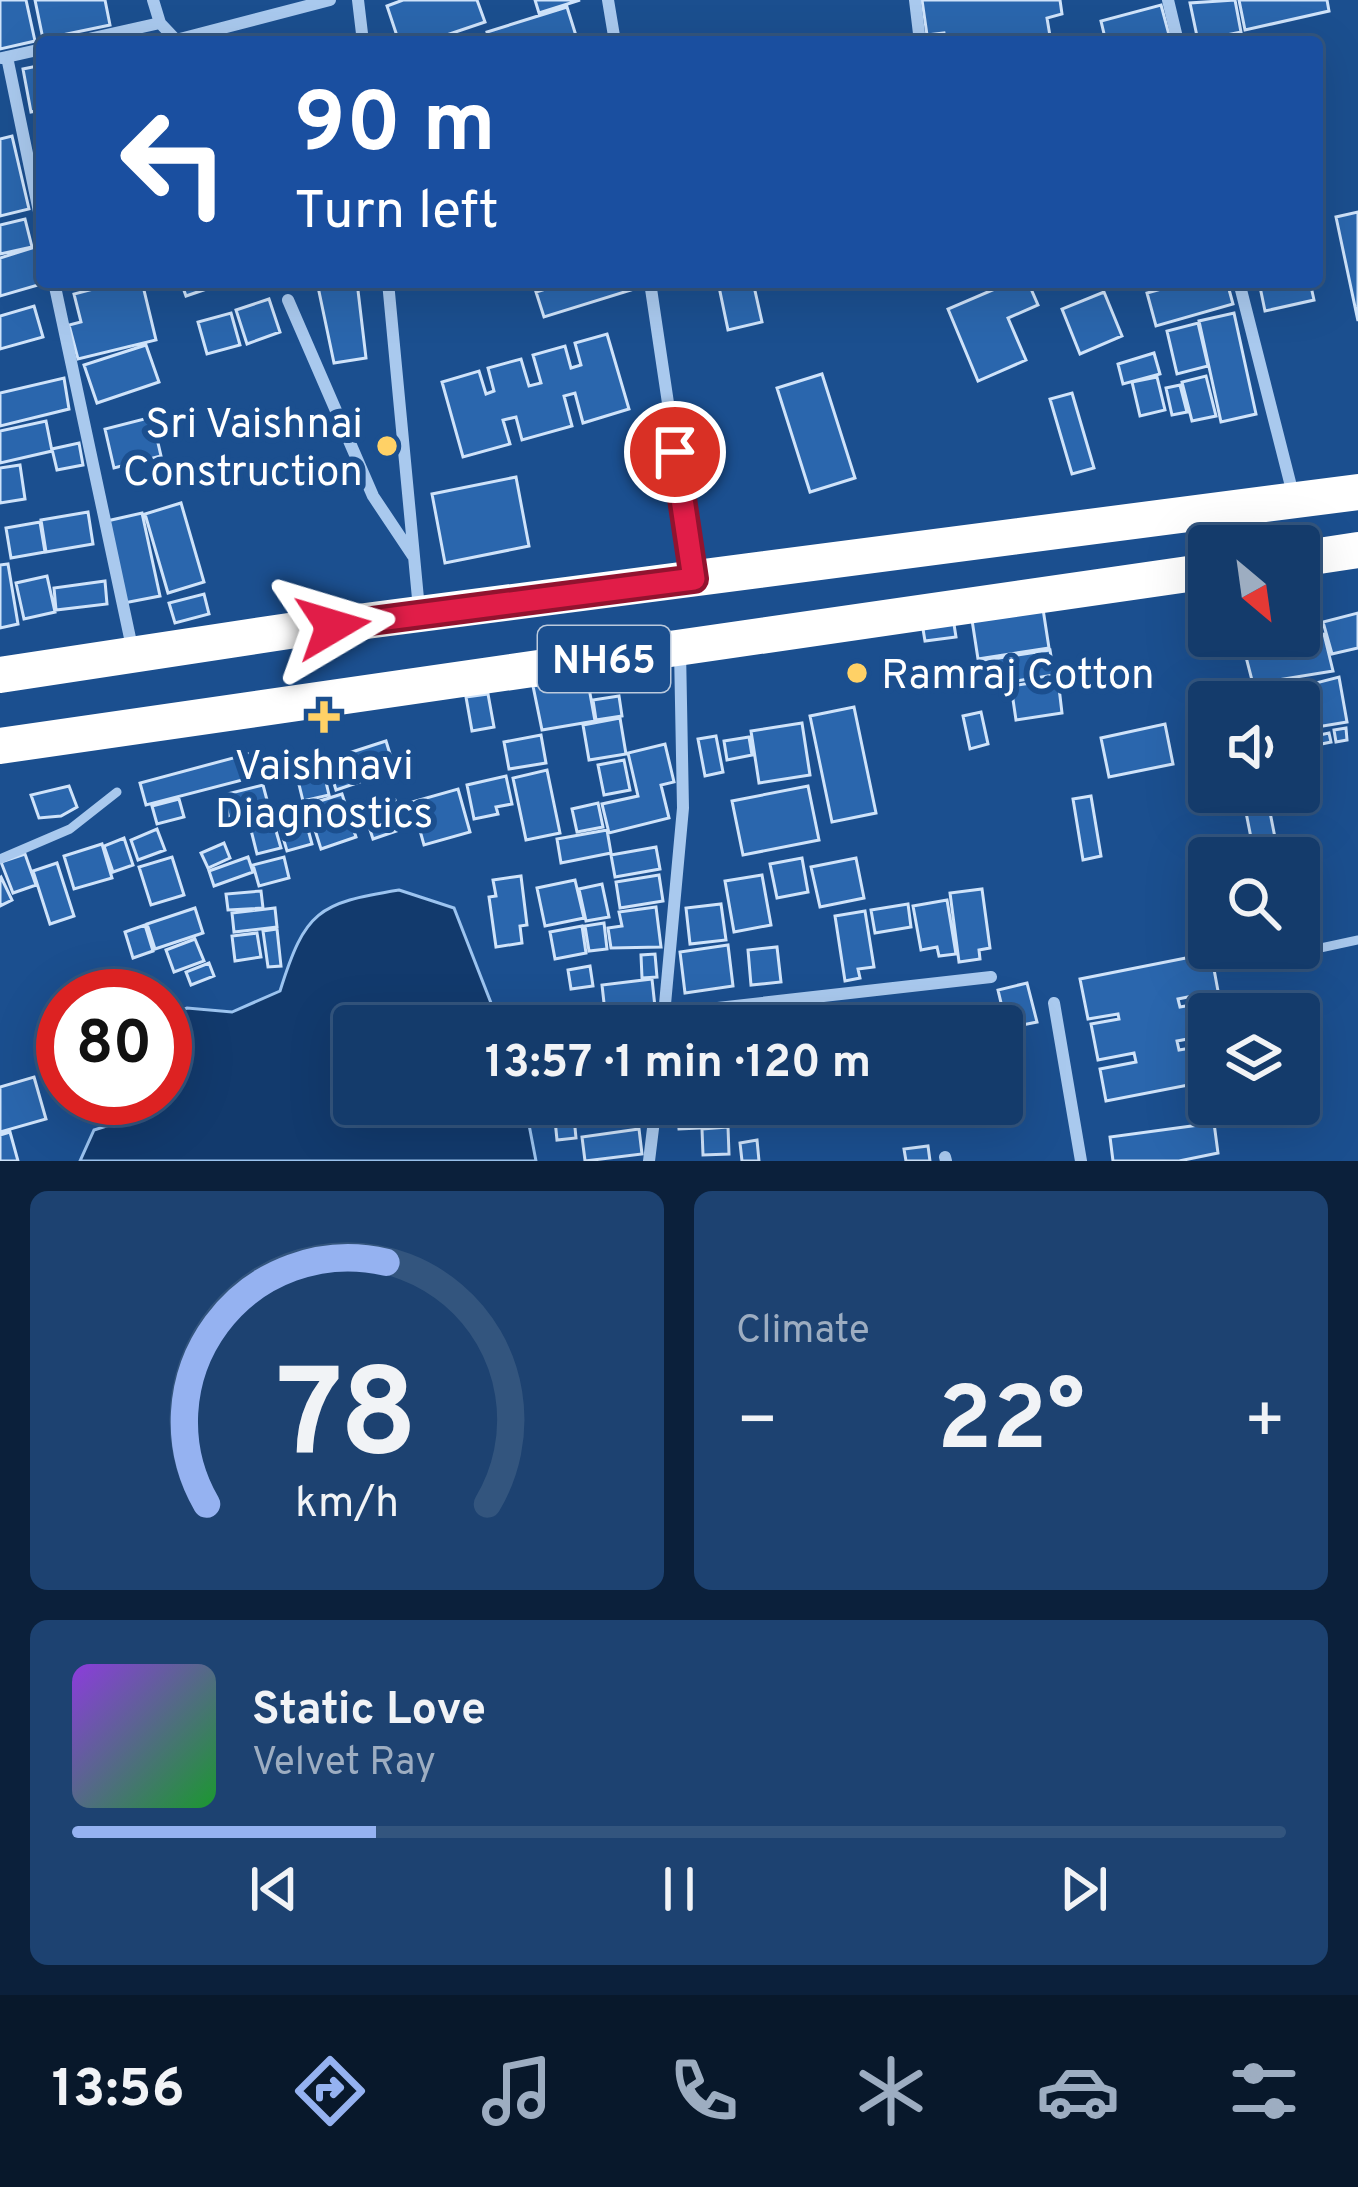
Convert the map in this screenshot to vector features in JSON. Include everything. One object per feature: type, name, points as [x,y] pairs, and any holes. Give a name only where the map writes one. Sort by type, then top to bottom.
[{"type":"highway","name":"NH65","points":[[0,676],[420,614],[1358,492]]},
{"type":"highway","points":[[1320,556],[1358,550]]},
{"type":"highway","name":"NH65","points":[[0,746],[1188,574]]},
{"type":"street","points":[[153,0],[160,22],[173,36]]},
{"type":"street","points":[[196,36],[330,0]]},
{"type":"street","points":[[358,0],[362,36]]},
{"type":"street","points":[[608,0],[614,36]]},
{"type":"street","points":[[915,0],[919,36]]},
{"type":"street","points":[[1168,0],[1177,36]]},
{"type":"street","points":[[100,36],[160,22]]},
{"type":"street","points":[[36,50],[3,58],[36,200]]},
{"type":"street","points":[[55,288],[134,653]]},
{"type":"street","points":[[389,288],[420,614]]},
{"type":"street","points":[[651,288],[694,579]]},
{"type":"street","points":[[1241,288],[1294,500]]},
{"type":"street","points":[[288,300],[383,518],[414,557]]},
{"type":"street","points":[[664,1005],[682,808],[680,648]]},
{"type":"street","points":[[777,1005],[991,977]]},
{"type":"street","points":[[1054,1003],[1081,1161]]},
{"type":"street","points":[[650,1161],[654,1125]]},
{"type":"lane","points":[[0,859],[70,829],[117,792]]},
{"type":"lane","points":[[1320,948],[1358,940]]},
{"type":"water","points":[[399,890],[454,908],[492,1005],[333,1005],[333,1125],[529,1125],[536,1161],[80,1161],[94,1130],[110,1125],[192,1125],[192,1008],[232,1012],[280,991],[307,927],[318,915],[350,900]]},
{"type":"building","points":[[0,0],[26,0],[35,41],[0,49]]},
{"type":"building","points":[[35,0],[105,0],[110,25],[42,36]]},
{"type":"building","points":[[403,0],[477,0],[485,22],[444,36],[397,36],[387,6]]},
{"type":"building","points":[[535,0],[580,0],[539,13]]},
{"type":"building","points":[[922,0],[1060,0],[1062,14],[1047,18],[1050,36],[927,35]]},
{"type":"building","points":[[1235,0],[1241,32],[1197,36],[1190,3]]},
{"type":"building","points":[[1239,0],[1327,0],[1329,11],[1245,30]]},
{"type":"building","points":[[1161,5],[1169,36],[1105,36],[1101,21]]},
{"type":"building","points":[[567,7],[576,36],[488,36],[487,32]]},
{"type":"building","points":[[36,66],[36,111],[31,112],[23,69]]},
{"type":"building","points":[[12,136],[29,209],[0,216],[0,139]]},
{"type":"building","points":[[1358,212],[1358,321],[1336,217]]},
{"type":"building","points":[[25,219],[32,247],[0,254],[0,225]]},
{"type":"building","points":[[35,247],[36,286],[0,296],[0,258]]},
{"type":"building","points":[[97,288],[143,288],[156,340],[78,359],[69,325],[81,322],[74,294]]},
{"type":"building","points":[[183,288],[209,288],[186,296]]},
{"type":"building","points":[[318,288],[358,288],[366,358],[334,363]]},
{"type":"building","points":[[549,288],[631,290],[544,317],[536,292]]},
{"type":"building","points":[[719,288],[754,288],[762,322],[728,330]]},
{"type":"building","points":[[997,288],[1031,288],[1038,305],[1008,318],[1026,360],[978,381],[948,309]]},
{"type":"building","points":[[1165,288],[1229,288],[1233,304],[1156,326],[1147,293]]},
{"type":"building","points":[[1260,288],[1311,288],[1314,300],[1265,311]]},
{"type":"building","points":[[1104,292],[1122,336],[1080,354],[1062,309]]},
{"type":"building","points":[[269,299],[280,332],[247,344],[236,310]]},
{"type":"building","points":[[34,306],[43,337],[0,349],[0,316]]},
{"type":"building","points":[[231,313],[240,345],[207,354],[198,322]]},
{"type":"building","points":[[1234,313],[1256,414],[1221,422],[1199,321]]},
{"type":"building","points":[[1198,323],[1208,366],[1177,374],[1167,331]]},
{"type":"building","points":[[607,334],[629,409],[583,423],[575,393],[564,396],[572,426],[522,440],[516,417],[503,420],[510,444],[463,457],[442,382],[479,371],[486,394],[494,391],[488,368],[521,359],[529,386],[541,383],[533,355],[565,346],[571,368],[581,365],[575,343]]},
{"type":"building","points":[[146,345],[159,382],[97,403],[84,365]]},
{"type":"building","points":[[1154,353],[1160,374],[1123,384],[1118,364]]},
{"type":"building","points":[[822,374],[855,478],[810,492],[777,388]]},
{"type":"building","points":[[1206,376],[1216,416],[1192,421],[1182,382]]},
{"type":"building","points":[[1157,377],[1165,410],[1140,416],[1132,382]]},
{"type":"building","points":[[64,378],[69,409],[0,426],[0,393]]},
{"type":"building","points":[[1180,385],[1187,412],[1172,415],[1166,388]]},
{"type":"building","points":[[1072,393],[1094,468],[1072,474],[1050,399]]},
{"type":"building","points":[[152,417],[161,456],[114,468],[105,429]]},
{"type":"building","points":[[46,421],[52,451],[0,463],[0,431]]},
{"type":"building","points":[[79,443],[83,465],[57,470],[52,449]]},
{"type":"building","points":[[20,465],[25,499],[0,503],[0,468]]},
{"type":"building","points":[[516,477],[529,546],[445,563],[432,494]]},
{"type":"building","points":[[181,503],[204,582],[168,593],[145,514]]},
{"type":"building","points":[[88,512],[93,544],[46,552],[41,520]]},
{"type":"building","points":[[142,513],[160,596],[124,603],[107,521]]},
{"type":"building","points":[[40,522],[45,552],[11,558],[6,528]]},
{"type":"building","points":[[8,564],[18,624],[0,628],[0,565]]},
{"type":"building","points":[[47,576],[55,612],[24,619],[16,583]]},
{"type":"building","points":[[105,581],[107,604],[56,610],[54,588]]},
{"type":"building","points":[[204,594],[209,614],[175,623],[169,603]]},
{"type":"building","points":[[1043,609],[1049,648],[978,659],[972,620]]},
{"type":"building","points":[[1358,613],[1358,648],[1332,654],[1323,622]]},
{"type":"building","points":[[953,618],[956,637],[925,641],[922,623]]},
{"type":"building","points":[[1324,634],[1333,671],[1252,681],[1246,657],[1320,657],[1320,635]]},
{"type":"building","points":[[1050,650],[1054,675],[984,686],[980,661]]},
{"type":"building","points":[[587,677],[595,721],[542,730],[533,686]]},
{"type":"building","points":[[1339,677],[1347,722],[1320,726],[1320,682]]},
{"type":"building","points":[[1058,679],[1062,713],[1016,720],[1011,686]]},
{"type":"building","points":[[488,694],[494,727],[472,731],[466,697]]},
{"type":"building","points":[[619,696],[622,716],[596,720],[593,700]]},
{"type":"building","points":[[854,707],[876,813],[832,822],[810,716]]},
{"type":"building","points":[[981,712],[988,744],[970,749],[963,716]]},
{"type":"building","points":[[620,718],[626,754],[589,760],[583,725]]},
{"type":"building","points":[[802,723],[810,775],[759,783],[751,731]]},
{"type":"building","points":[[1165,724],[1173,764],[1109,777],[1101,738]]},
{"type":"building","points":[[1346,728],[1347,740],[1336,742],[1334,730]]},
{"type":"building","points":[[1329,733],[1331,742],[1320,744],[1320,735]]},
{"type":"building","points":[[541,735],[546,763],[509,769],[504,742]]},
{"type":"building","points":[[716,736],[723,772],[705,776],[698,739]]},
{"type":"building","points":[[749,737],[752,755],[727,760],[724,741]]},
{"type":"building","points":[[386,741],[395,770],[336,790],[327,760]]},
{"type":"building","points":[[665,744],[674,782],[661,785],[669,818],[609,833],[602,804],[638,796],[628,753]]},
{"type":"building","points":[[248,754],[254,777],[146,805],[140,783]]},
{"type":"building","points":[[624,760],[630,790],[604,795],[598,765]]},
{"type":"building","points":[[322,765],[329,795],[303,801],[296,772]]},
{"type":"building","points":[[547,770],[560,833],[526,840],[513,778]]},
{"type":"building","points":[[506,776],[512,804],[496,807],[498,814],[474,819],[467,785]]},
{"type":"building","points":[[263,785],[271,815],[231,826],[223,795]]},
{"type":"building","points":[[69,786],[77,807],[61,816],[39,818],[31,795]]},
{"type":"building","points":[[808,786],[819,840],[743,855],[732,801]]},
{"type":"building","points":[[458,789],[470,832],[424,845],[412,802]]},
{"type":"building","points":[[342,794],[356,837],[321,849],[307,805]]},
{"type":"building","points":[[1091,796],[1101,856],[1083,860],[1073,799]]},
{"type":"building","points":[[179,799],[184,817],[157,824],[152,806]]},
{"type":"building","points":[[395,800],[405,828],[373,839],[364,811]]},
{"type":"building","points":[[598,803],[603,827],[577,832],[572,809]]},
{"type":"building","points":[[302,807],[312,844],[287,851],[276,814]]},
{"type":"building","points":[[1246,813],[1270,813],[1275,837],[1251,837]]},
{"type":"building","points":[[274,824],[281,848],[257,854],[251,830]]},
{"type":"building","points":[[157,829],[165,850],[138,860],[131,840]]},
{"type":"building","points":[[607,830],[611,853],[561,863],[557,839]]},
{"type":"building","points":[[124,838],[133,865],[113,872],[104,846]]},
{"type":"building","points":[[224,843],[230,858],[208,868],[201,853]]},
{"type":"building","points":[[102,844],[112,878],[74,889],[64,856]]},
{"type":"building","points":[[656,847],[660,869],[615,877],[611,855]]},
{"type":"building","points":[[25,854],[36,885],[13,893],[1,862]]},
{"type":"building","points":[[172,857],[184,895],[151,905],[139,867]]},
{"type":"building","points":[[248,857],[253,872],[214,886],[209,871]]},
{"type":"building","points":[[284,857],[289,878],[259,886],[253,865]]},
{"type":"building","points":[[802,858],[808,892],[777,898],[770,864]]},
{"type":"building","points":[[856,858],[864,898],[820,907],[811,867]]},
{"type":"building","points":[[57,863],[74,916],[50,924],[33,871]]},
{"type":"building","points":[[659,875],[663,901],[620,908],[616,882]]},
{"type":"building","points":[[762,875],[771,925],[734,932],[725,881]]},
{"type":"building","points":[[521,876],[527,925],[520,926],[522,943],[496,947],[489,897],[496,896],[493,880]]},
{"type":"building","points":[[0,878],[12,900],[0,906]]},
{"type":"building","points":[[575,880],[584,918],[545,926],[537,888]]},
{"type":"building","points":[[602,884],[609,917],[586,921],[579,889]]},
{"type":"building","points":[[982,889],[990,948],[979,950],[980,959],[959,962],[950,893]]},
{"type":"building","points":[[261,891],[263,908],[228,910],[226,894]]},
{"type":"building","points":[[947,900],[956,954],[939,956],[937,947],[921,950],[913,906]]},
{"type":"building","points":[[721,904],[726,940],[690,944],[686,908]]},
{"type":"building","points":[[908,904],[911,927],[875,933],[871,910]]},
{"type":"building","points":[[656,907],[661,947],[611,948],[608,928],[622,926],[619,912]]},
{"type":"building","points":[[195,908],[203,933],[155,949],[147,924]]},
{"type":"building","points":[[275,908],[277,927],[234,932],[232,913]]},
{"type":"building","points":[[865,911],[874,967],[858,969],[860,978],[845,981],[835,916]]},
{"type":"building","points":[[604,923],[607,949],[589,951],[585,926]]},
{"type":"building","points":[[145,925],[153,951],[133,958],[125,932]]},
{"type":"building","points":[[582,926],[586,953],[555,959],[550,932]]},
{"type":"building","points":[[277,929],[281,966],[268,967],[263,931]]},
{"type":"building","points":[[257,933],[261,957],[235,961],[232,936]]},
{"type":"building","points":[[195,939],[204,961],[173,969],[166,950]]},
{"type":"building","points":[[728,945],[733,986],[685,993],[680,952]]},
{"type":"building","points":[[777,947],[781,982],[751,985],[748,950]]},
{"type":"building","points":[[655,954],[657,977],[642,978],[641,955]]},
{"type":"building","points":[[1188,958],[1188,969],[1214,969],[1218,991],[1188,993],[1178,999],[1180,1007],[1188,1006],[1188,1039],[1177,1041],[1179,1050],[1188,1048],[1188,1085],[1106,1101],[1100,1069],[1136,1062],[1134,1053],[1098,1060],[1091,1024],[1119,1019],[1118,1014],[1088,1019],[1080,979]]},
{"type":"building","points":[[209,963],[214,976],[192,985],[192,970]]},
{"type":"building","points":[[590,966],[593,986],[571,989],[568,970]]},
{"type":"building","points":[[652,979],[655,1005],[604,1005],[602,985]]},
{"type":"building","points":[[1027,983],[1037,1022],[1023,1025],[1023,1005],[1002,1005],[998,990]]},
{"type":"building","points":[[34,1077],[36,1122],[0,1132],[0,1087]]},
{"type":"building","points":[[556,1125],[575,1125],[576,1138],[557,1140]]},
{"type":"building","points":[[1214,1125],[1218,1153],[1179,1161],[1113,1161],[1110,1137]]},
{"type":"building","points":[[728,1127],[729,1154],[703,1155],[702,1129]]},
{"type":"building","points":[[639,1129],[642,1154],[585,1161],[582,1137]]},
{"type":"building","points":[[10,1132],[18,1161],[0,1161],[0,1135]]},
{"type":"building","points":[[757,1140],[759,1161],[742,1161],[740,1143]]},
{"type":"building","points":[[928,1146],[930,1161],[906,1161],[904,1149]]},
{"type":"place","name":"Sri Vaishnai Construction","points":[[387,446]]},
{"type":"place","name":"Ramraj Cotton","points":[[857,673]]},
{"type":"place","name":"Vaishnavi Diagnostics","points":[[324,717]]},
{"type":"route","points":[[333,626],[694,579],[675,452]]}]
